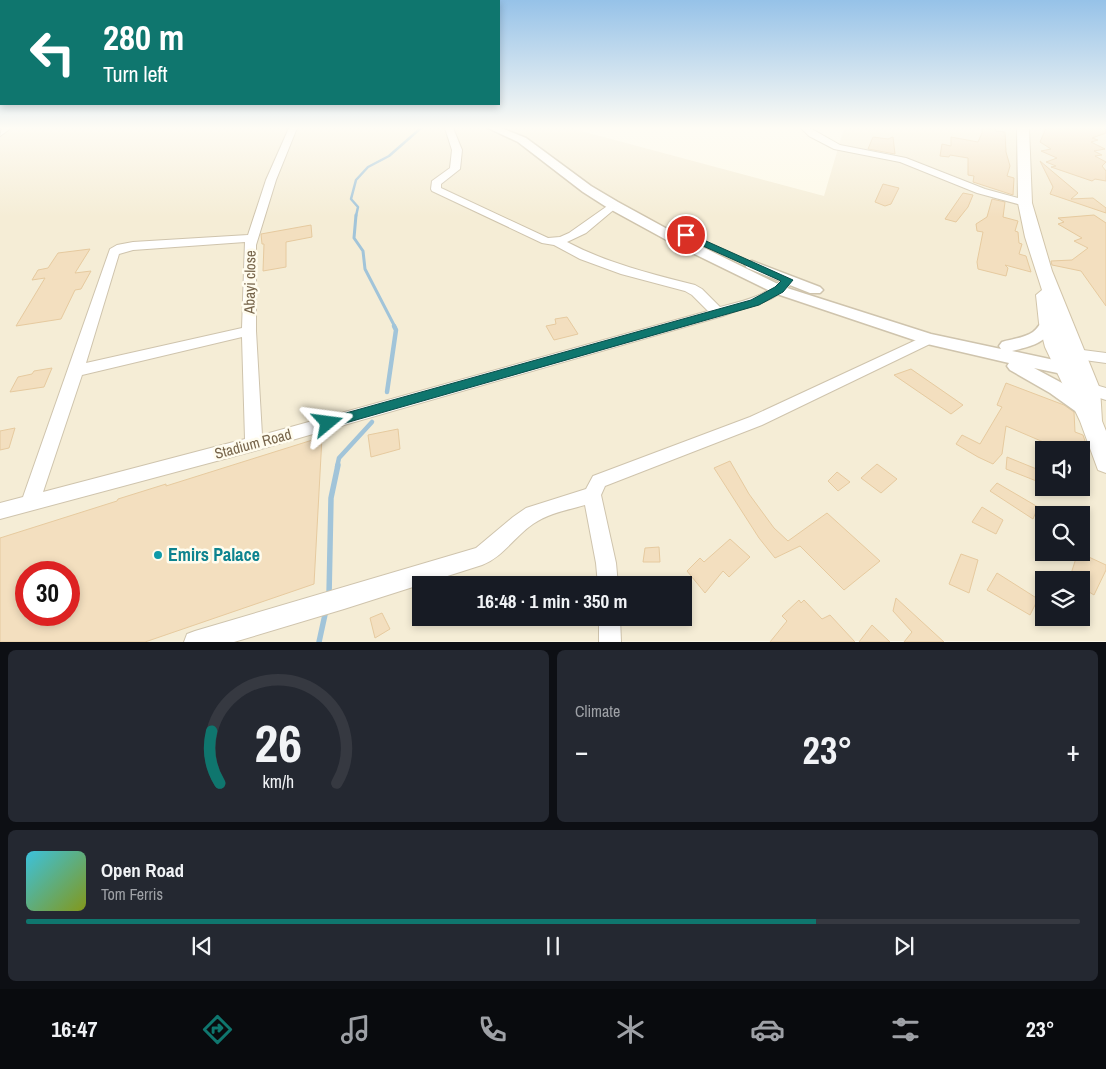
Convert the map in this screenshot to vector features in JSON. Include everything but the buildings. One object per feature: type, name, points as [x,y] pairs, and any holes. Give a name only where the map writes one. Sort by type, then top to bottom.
[{"type":"main road","points":[[1024,158],[1025,203],[1043,272],[1080,371],[1089,415],[1106,463]]},
{"type":"main road","points":[[1043,272],[1048,324],[1080,371],[1089,415]]},
{"type":"street","name":"Abayi close","points":[[254,444],[249,331],[249,253],[251,238],[280,158]]},
{"type":"street","points":[[456,158],[455,169],[436,183],[436,189],[546,241],[557,242],[584,256],[624,271],[690,288],[697,292],[718,313]]},
{"type":"street","points":[[546,158],[587,189],[677,240],[783,285],[929,339],[1080,371],[1106,358]]},
{"type":"street","points":[[561,158],[597,185],[640,210],[783,285],[931,330],[1008,346],[1080,371]]},
{"type":"street","points":[[893,158],[981,191],[1025,203]]},
{"type":"street","points":[[557,242],[581,230],[614,205]]},
{"type":"street","points":[[30,503],[76,371],[114,252],[133,246],[251,238]]},
{"type":"street","name":"Stadium Road","points":[[0,511],[254,444],[718,313],[755,302],[783,285]]},
{"type":"street","points":[[1008,346],[1037,338],[1045,332],[1048,324]]},
{"type":"street","points":[[76,371],[249,331]]},
{"type":"street","points":[[607,576],[592,495],[599,480],[756,422],[929,339]]},
{"type":"street","points":[[985,352],[1040,378],[1089,415]]},
{"type":"street","points":[[195,642],[313,606],[344,599],[482,556],[497,546],[518,525],[533,514],[592,495]]},
{"type":"street","points":[[610,626],[610,642]]},
{"type":"shaded area","points":[[0,158],[682,158],[824,196],[835,158],[1106,158],[1106,641],[0,642]]},
{"type":"waterway","points":[[356,216],[358,207],[351,199],[356,180],[368,167],[385,158]]},
{"type":"waterway","points":[[356,215],[354,238],[363,251],[365,269],[395,327]]},
{"type":"waterway","points":[[387,392],[396,330],[394,326]]},
{"type":"waterway","points":[[337,467],[339,458],[372,422]]},
{"type":"waterway","points":[[329,596],[331,498],[338,465]]},
{"type":"waterway","points":[[319,642],[326,610]]},
{"type":"place","name":"Emirs Palace","points":[[158,555]]},
{"type":"route","points":[[328,423],[755,302],[779,290],[788,280],[686,235]]}]
